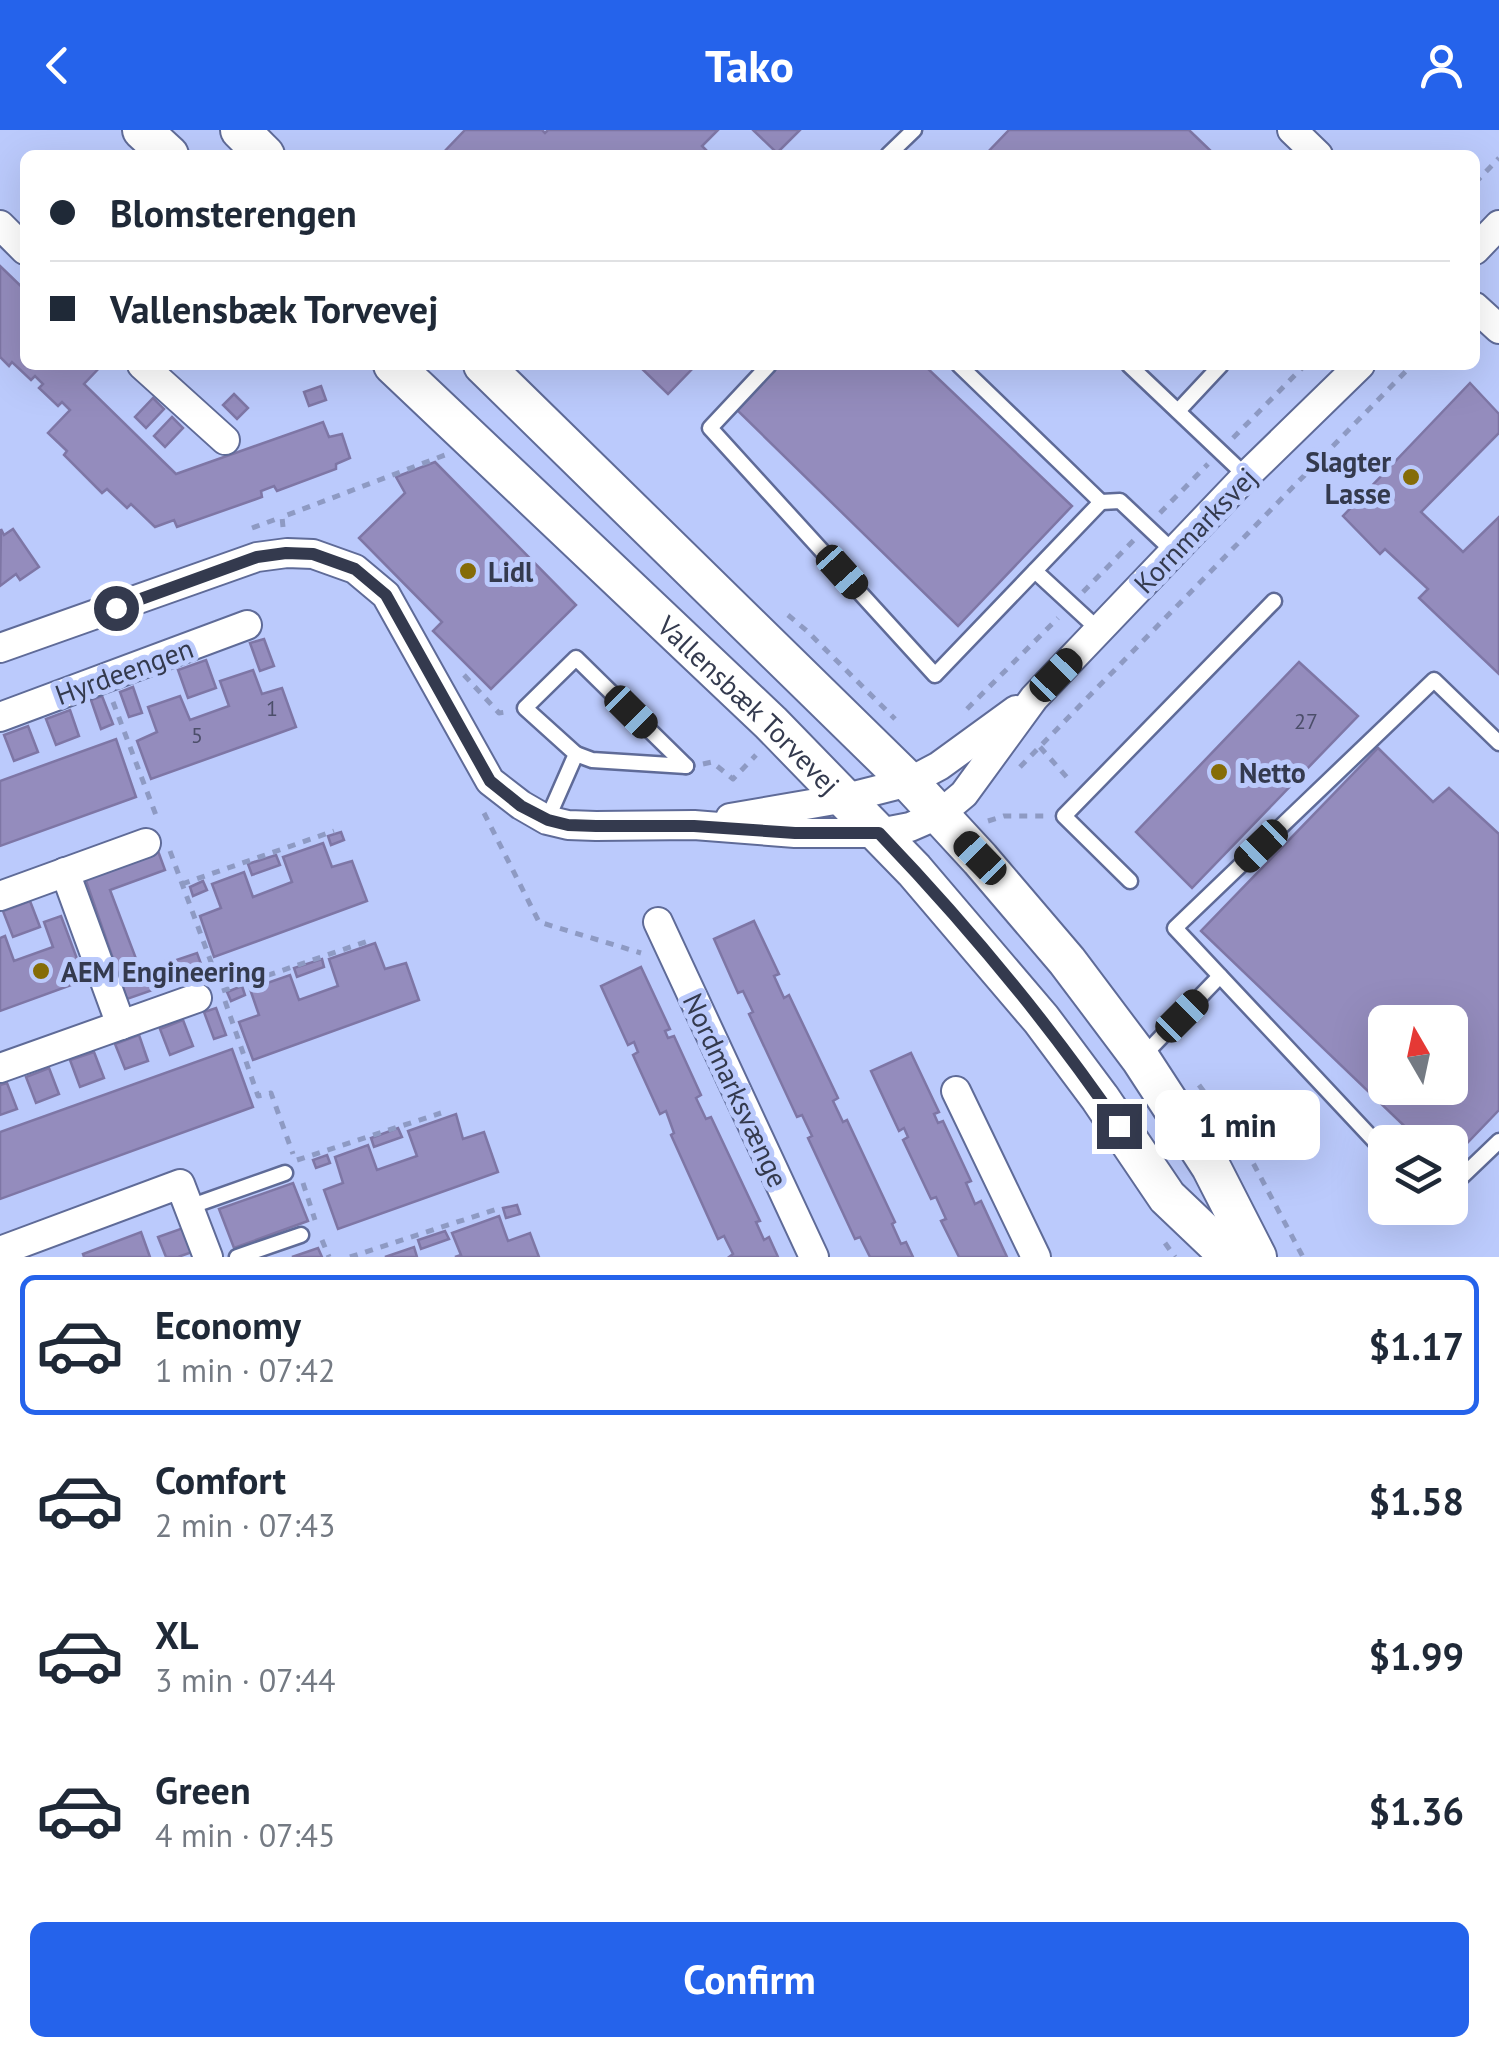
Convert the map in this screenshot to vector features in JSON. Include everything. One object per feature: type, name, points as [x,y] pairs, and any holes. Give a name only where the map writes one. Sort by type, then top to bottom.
[{"type":"street","points":[[142,130],[164,150]]},
{"type":"street","points":[[240,130],[261,150]]},
{"type":"street","points":[[1292,130],[1313,150]]},
{"type":"street","points":[[0,225],[20,245]]},
{"type":"street","points":[[1480,245],[1499,225]]},
{"type":"street","points":[[1480,312],[1499,330]]},
{"type":"street","points":[[148,370],[225,440]]},
{"type":"street","name":"Vallensbæk Torvevej","points":[[398,370],[771,723],[879,833],[1041,1019],[1167,1197],[1230,1257]]},
{"type":"street","name":"Vallensbæk Torvevej","points":[[488,370],[940,814],[1067,961],[1140,1058],[1211,1167],[1257,1257]]},
{"type":"street","name":"Kornmarksvej","points":[[940,814],[974,782],[1034,698],[1246,476],[1355,370]]},
{"type":"street","points":[[0,648],[257,557],[313,554],[355,569],[386,595],[490,781],[521,806],[548,820],[568,825],[879,833],[910,827],[940,814]]},
{"type":"street","name":"Hyrdeengen","points":[[0,717],[248,625]]},
{"type":"street","name":"Kornmarksvej","points":[[694,826],[846,798],[909,782],[950,759],[1034,698]]},
{"type":"street","points":[[0,896],[157,836]]},
{"type":"street","points":[[65,872],[121,1025]]},
{"type":"street","name":"Nordmarksvænge","points":[[658,922],[814,1257]]},
{"type":"street","points":[[0,1068],[209,994]]},
{"type":"street","points":[[956,1091],[1036,1257]]},
{"type":"street","points":[[0,1250],[39,1247],[180,1184],[208,1257]]},
{"type":"lane","points":[[893,150],[914,130]]},
{"type":"lane","points":[[764,370],[710,428],[935,675],[1102,502],[1120,501],[1174,552]]},
{"type":"lane","points":[[963,370],[1102,502]]},
{"type":"lane","points":[[1134,370],[1246,476]]},
{"type":"lane","points":[[1178,411],[1216,370]]},
{"type":"lane","points":[[1035,571],[1098,630]]},
{"type":"lane","points":[[1130,882],[1064,816],[1274,600]]},
{"type":"lane","points":[[576,658],[686,766],[592,760],[576,754],[525,708],[576,658]]},
{"type":"lane","points":[[1368,1134],[1175,928],[1434,680],[1499,743]]},
{"type":"lane","points":[[548,820],[576,754]]},
{"type":"lane","points":[[1140,1058],[1220,976]]},
{"type":"lane","points":[[1468,1171],[1499,1141]]},
{"type":"lane","points":[[189,1207],[285,1174]]},
{"type":"lane","points":[[237,1257],[301,1235]]},
{"type":"path","points":[[1480,178],[1499,158]]},
{"type":"path","points":[[966,710],[1300,370]]},
{"type":"path","points":[[1015,773],[1407,370]]},
{"type":"path","points":[[286,553],[282,517],[452,452]]},
{"type":"path","points":[[807,631],[896,720]]},
{"type":"path","points":[[431,674],[456,666],[499,713],[525,708]]},
{"type":"path","points":[[100,678],[110,694],[157,836],[182,884],[209,994],[258,1096],[271,1093],[328,1257]]},
{"type":"path","points":[[1040,748],[1084,795]]},
{"type":"path","points":[[686,766],[712,762],[733,779],[759,754]]},
{"type":"path","points":[[988,821],[1004,816],[1064,816]]},
{"type":"path","points":[[182,884],[334,831]]},
{"type":"path","points":[[209,994],[371,940]]},
{"type":"path","points":[[285,1174],[296,1161],[442,1113]]},
{"type":"path","points":[[350,1257],[497,1209]]},
{"type":"building","points":[[465,130],[718,130],[702,146],[706,150],[446,150]]},
{"type":"building","points":[[753,130],[800,130],[780,150],[774,150]]},
{"type":"building","points":[[1009,130],[1189,130],[1210,150],[990,150]]},
{"type":"building","points":[[0,266],[20,285],[20,370],[0,357]]},
{"type":"building","points":[[20,370],[97,370],[84,384],[176,474],[323,422],[329,437],[342,434],[350,458],[336,464],[336,469],[277,491],[274,486],[261,491],[262,497],[177,527],[174,520],[155,527],[131,504],[127,508],[107,489],[102,493],[64,455],[67,451],[48,433],[70,410],[62,402],[58,406],[39,388],[43,384],[35,376],[31,380]]},
{"type":"building","points":[[643,370],[691,370],[668,394]]},
{"type":"building","points":[[773,370],[929,370],[1072,506],[958,626],[736,409]]},
{"type":"building","points":[[1470,383],[1499,414],[1499,433],[1421,512],[1463,552],[1499,517],[1499,674],[1419,598],[1428,589],[1385,549],[1380,554],[1343,516]]},
{"type":"building","points":[[321,386],[326,400],[309,406],[304,392]]},
{"type":"building","points":[[234,394],[248,408],[237,419],[223,405]]},
{"type":"building","points":[[153,398],[164,409],[146,428],[135,417]]},
{"type":"building","points":[[172,417],[183,428],[165,447],[154,436]]},
{"type":"building","name":"Lidl","points":[[435,462],[576,605],[491,689],[433,631],[442,622],[359,538],[405,493],[396,477]]},
{"type":"building","points":[[1,529],[4,535],[13,529],[39,567],[20,580],[16,574],[0,586]]},
{"type":"building","points":[[264,639],[274,666],[260,671],[250,643]]},
{"type":"building","points":[[206,660],[216,688],[188,698],[178,670]]},
{"type":"building","points":[[1299,662],[1358,716],[1192,888],[1136,832]]},
{"type":"building","points":[[253,670],[262,694],[282,688],[296,727],[151,779],[137,741],[157,732],[148,707],[180,696],[190,720],[229,706],[220,681]]},
{"type":"building","points":[[133,687],[142,713],[129,717],[120,692]]},
{"type":"building","points":[[102,696],[113,724],[101,729],[91,700]]},
{"type":"building","points":[[70,710],[79,736],[56,745],[46,719]]},
{"type":"building","points":[[28,726],[38,752],[14,761],[4,735]]},
{"type":"building","points":[[116,739],[136,797],[0,846],[0,781]]},
{"type":"building","points":[[1378,748],[1433,802],[1449,788],[1499,834],[1499,1110],[1468,1142],[1468,1125],[1403,1125],[1382,1105],[1468,1105],[1468,1005],[1368,1005],[1368,1091],[1201,931]]},
{"type":"building","points":[[341,832],[344,840],[331,845],[328,836]]},
{"type":"building","points":[[323,843],[332,867],[352,861],[367,901],[214,957],[200,916],[221,908],[212,884],[244,872],[253,897],[292,882],[283,857]]},
{"type":"building","points":[[158,851],[165,870],[110,890],[141,972],[197,953],[204,972],[127,999],[85,878]]},
{"type":"building","points":[[276,855],[280,865],[252,875],[248,864]]},
{"type":"building","points":[[203,881],[207,890],[193,896],[190,887]]},
{"type":"building","points":[[30,901],[40,927],[13,937],[3,911]]},
{"type":"building","name":"AEM Engineering","points":[[61,916],[85,980],[0,1011],[0,938],[5,936],[14,961],[53,947],[44,922]]},
{"type":"building","points":[[754,921],[779,974],[774,976],[784,998],[789,995],[838,1098],[833,1101],[843,1122],[847,1120],[895,1222],[892,1224],[901,1244],[906,1242],[913,1257],[870,1257],[860,1237],[855,1239],[808,1138],[812,1136],[802,1115],[797,1117],[749,1014],[753,1012],[743,991],[738,993],[714,939]]},
{"type":"building","points":[[375,943],[385,969],[406,963],[419,1000],[253,1060],[239,1022],[259,1015],[250,989],[290,975],[299,1000],[338,986],[329,959]]},
{"type":"building","points":[[322,959],[324,967],[297,977],[294,968]]},
{"type":"building","points":[[641,967],[670,1029],[665,1031],[668,1038],[674,1036],[701,1095],[696,1098],[706,1119],[711,1117],[760,1221],[756,1222],[764,1240],[769,1237],[778,1257],[729,1257],[733,1254],[724,1236],[718,1239],[671,1135],[674,1133],[666,1111],[660,1114],[633,1055],[638,1052],[634,1042],[628,1045],[601,986]]},
{"type":"building","points":[[242,986],[245,995],[231,1001],[227,992]]},
{"type":"building","points":[[216,1008],[226,1035],[214,1039],[204,1012]]},
{"type":"building","points":[[183,1020],[193,1046],[170,1055],[160,1029]]},
{"type":"building","points":[[139,1035],[148,1061],[125,1069],[115,1044]]},
{"type":"building","points":[[232,1049],[253,1107],[0,1199],[0,1132]]},
{"type":"building","points":[[94,1052],[104,1078],[80,1087],[70,1060]]},
{"type":"building","points":[[911,1053],[939,1112],[934,1114],[938,1123],[943,1121],[971,1181],[966,1183],[975,1204],[981,1201],[1007,1257],[959,1257],[941,1221],[946,1219],[936,1197],[931,1199],[903,1140],[908,1137],[904,1128],[899,1131],[871,1071]]},
{"type":"building","points":[[49,1068],[59,1094],[36,1103],[26,1077]]},
{"type":"building","points":[[7,1083],[17,1109],[0,1115],[0,1085]]},
{"type":"building","points":[[456,1114],[463,1139],[484,1132],[498,1172],[338,1229],[324,1190],[343,1183],[335,1157],[368,1145],[377,1170],[417,1156],[408,1131]]},
{"type":"building","points":[[398,1128],[402,1137],[374,1147],[371,1138]]},
{"type":"building","points":[[327,1155],[330,1163],[316,1168],[313,1160]]},
{"type":"building","points":[[293,1183],[308,1221],[234,1248],[219,1209]]},
{"type":"building","points":[[517,1205],[520,1214],[506,1218],[503,1208]]},
{"type":"building","points":[[499,1216],[508,1241],[530,1233],[539,1257],[455,1257],[461,1255],[452,1233]]},
{"type":"building","points":[[186,1227],[195,1251],[166,1257],[158,1237]]},
{"type":"building","points":[[445,1231],[449,1239],[421,1249],[418,1240]]},
{"type":"building","points":[[141,1232],[150,1257],[84,1257],[83,1254]]},
{"type":"building","points":[[414,1247],[417,1257],[385,1257]]},
{"type":"building","points":[[318,1248],[322,1257],[292,1257]]},
{"type":"place","name":"Slagter Lasse","points":[[1411,477]]},
{"type":"place","name":"Lidl","points":[[468,571]]},
{"type":"place","name":"Netto","points":[[1219,772]]},
{"type":"place","name":"AEM Engineering","points":[[41,971]]},
{"type":"route","points":[[116,608],[257,557],[313,554],[355,569],[386,595],[490,781],[521,806],[548,820],[568,825],[879,833],[1041,1019],[1119,1126]]}]
